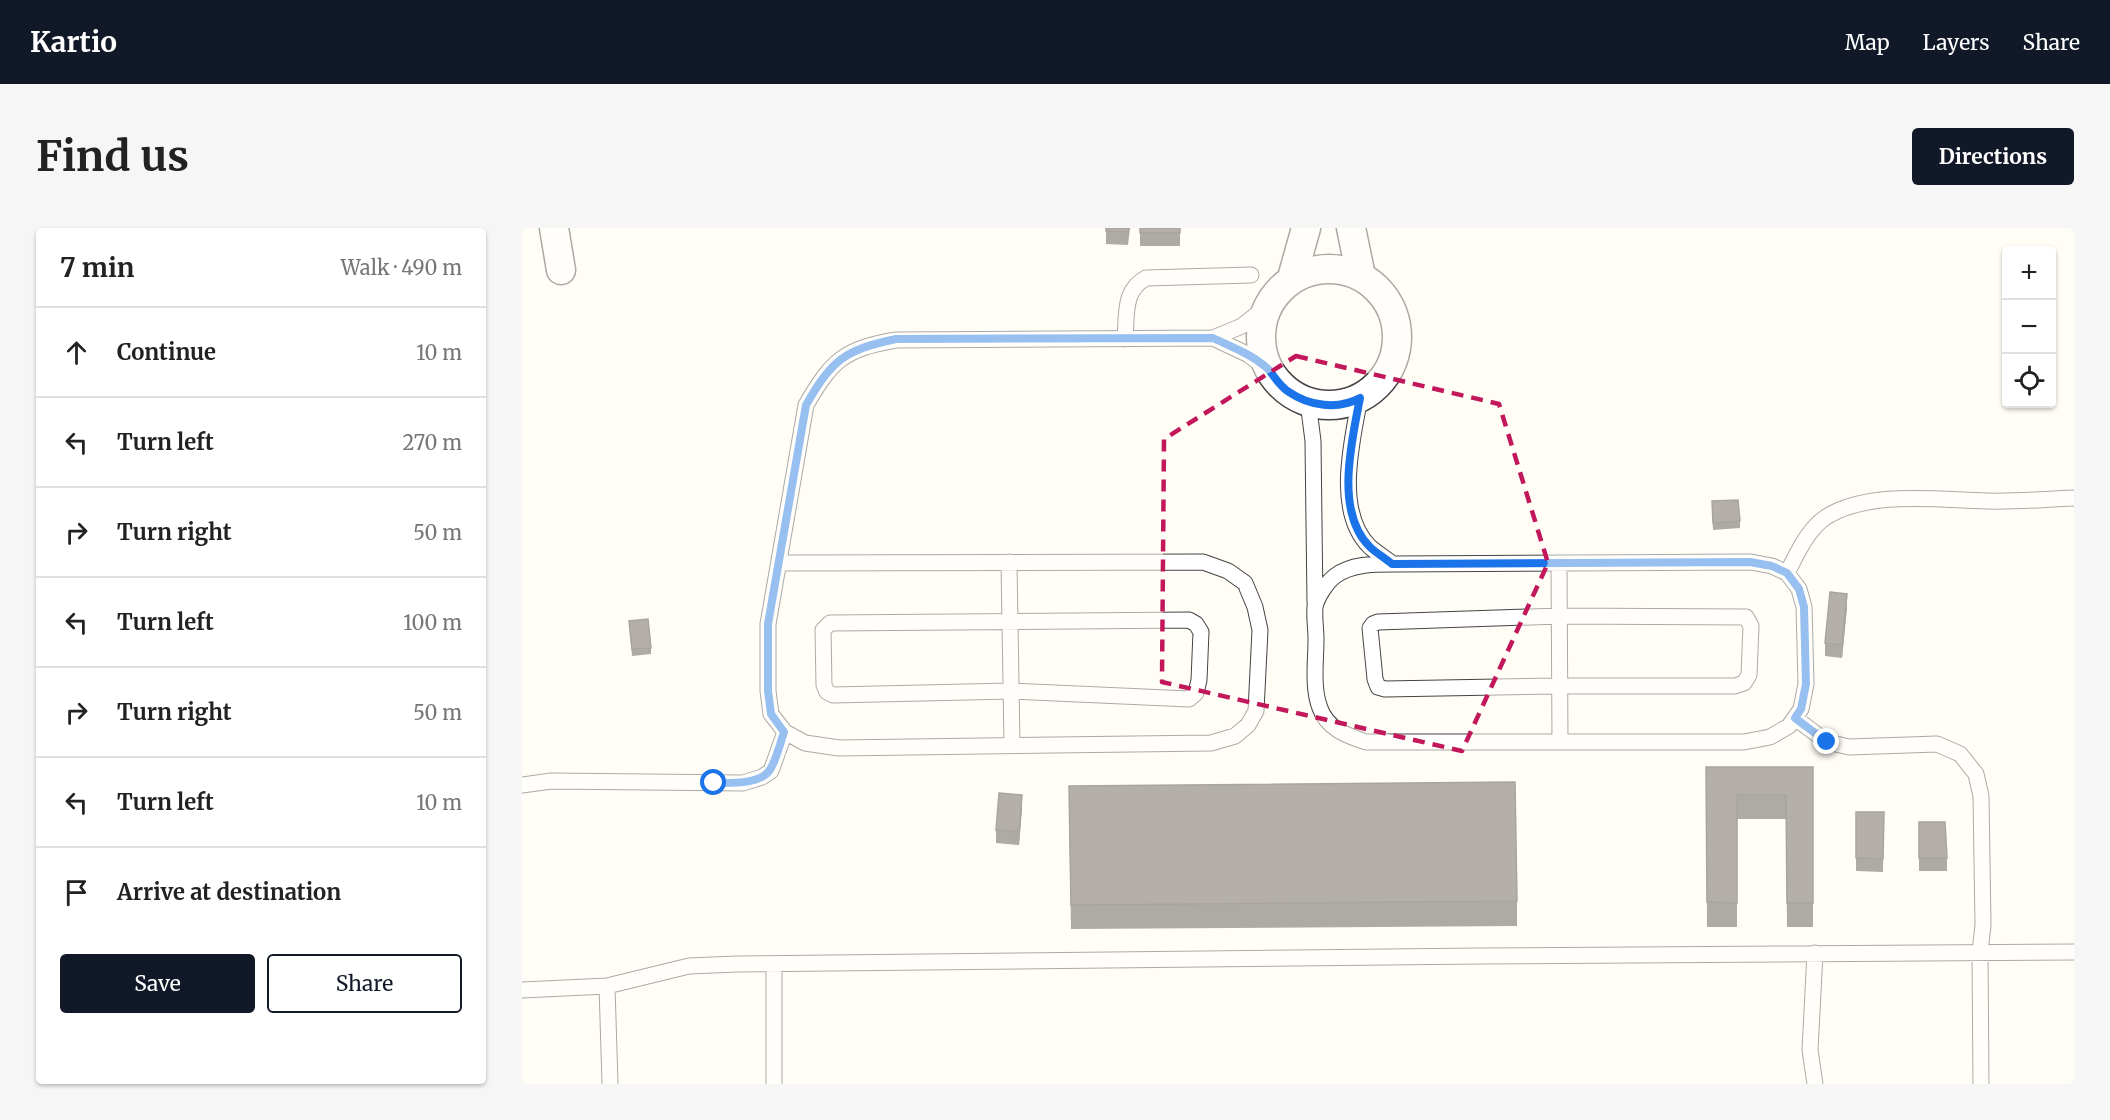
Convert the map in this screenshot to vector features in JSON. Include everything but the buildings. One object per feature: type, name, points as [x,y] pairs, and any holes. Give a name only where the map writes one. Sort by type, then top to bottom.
[{"type":"street","points":[[554,228],[561,270]]},
{"type":"street","points":[[1292,279],[1306,228]]},
{"type":"street","points":[[1351,228],[1361,276]]},
{"type":"street","points":[[1318,268],[1340,268],[1361,276],[1379,290],[1391,308],[1397,330],[1396,352],[1388,373],[1373,390],[1360,398],[1331,406],[1308,402],[1288,392],[1271,375],[1262,354],[1260,331],[1265,308],[1278,289],[1297,275],[1318,268]]},
{"type":"lane","points":[[1125,339],[1130,292],[1136,283],[1146,278],[1251,275]]},
{"type":"lane","points":[[779,563],[1203,562],[1228,571],[1245,583],[1256,607],[1260,630],[1256,711],[1248,725],[1235,736],[1211,743],[839,748],[805,743],[784,732],[771,714],[768,691],[768,624],[806,405],[822,377],[840,357],[867,345],[896,339],[1213,338],[1242,326],[1265,308]]},
{"type":"lane","points":[[1213,338],[1247,354],[1269,370]]},
{"type":"lane","points":[[1360,398],[1349,453],[1350,503],[1353,521],[1368,546],[1392,564]]},
{"type":"lane","points":[[1308,402],[1312,441],[1317,689],[1320,709],[1328,722],[1341,734],[1366,742],[1744,742],[1770,737],[1789,726],[1801,709],[1806,684],[1804,607],[1799,589],[1787,573],[1772,566],[1750,562],[1368,564],[1347,569],[1334,576],[1325,587],[1316,605]]},
{"type":"lane","points":[[1787,573],[1806,538],[1824,518],[1847,506],[1904,498],[1989,501],[2074,498]]},
{"type":"lane","points":[[1009,562],[1012,746]]},
{"type":"lane","points":[[1559,563],[1560,742]]},
{"type":"lane","points":[[1559,616],[1735,616],[1746,617],[1751,626],[1749,675],[1744,683],[1735,686],[1560,686],[1385,689],[1378,687],[1375,679],[1370,628],[1378,622],[1559,616]]},
{"type":"lane","points":[[1189,620],[1196,624],[1201,632],[1200,680],[1196,693],[1189,699],[1011,691],[833,695],[827,692],[824,685],[823,630],[830,623],[1189,620]]},
{"type":"lane","points":[[1795,718],[1827,742],[1850,747],[1937,744],[1960,754],[1976,774],[1982,796],[1981,1084]]},
{"type":"lane","points":[[522,785],[551,781],[743,783],[762,777],[771,771],[784,732]]},
{"type":"lane","points":[[522,990],[607,986],[689,966],[2074,952]]},
{"type":"lane","points":[[1815,953],[1810,1050],[1815,1084]]},
{"type":"lane","points":[[774,964],[774,1084]]},
{"type":"lane","points":[[607,986],[610,1084]]},
{"type":"highlighted area","points":[[1296,356],[1499,404],[1548,563],[1462,751],[1162,682],[1164,439]]},
{"type":"route","points":[[714,783],[743,783],[762,777],[771,771],[784,732],[771,714],[768,691],[768,624],[806,405],[822,377],[840,357],[867,345],[896,339],[1213,338],[1247,354],[1269,370],[1288,392],[1308,402],[1331,406],[1360,398],[1349,453],[1348,494],[1353,521],[1368,546],[1392,564],[1750,562],[1772,566],[1787,573],[1799,589],[1804,607],[1806,684],[1801,709],[1795,718],[1827,742]]}]
